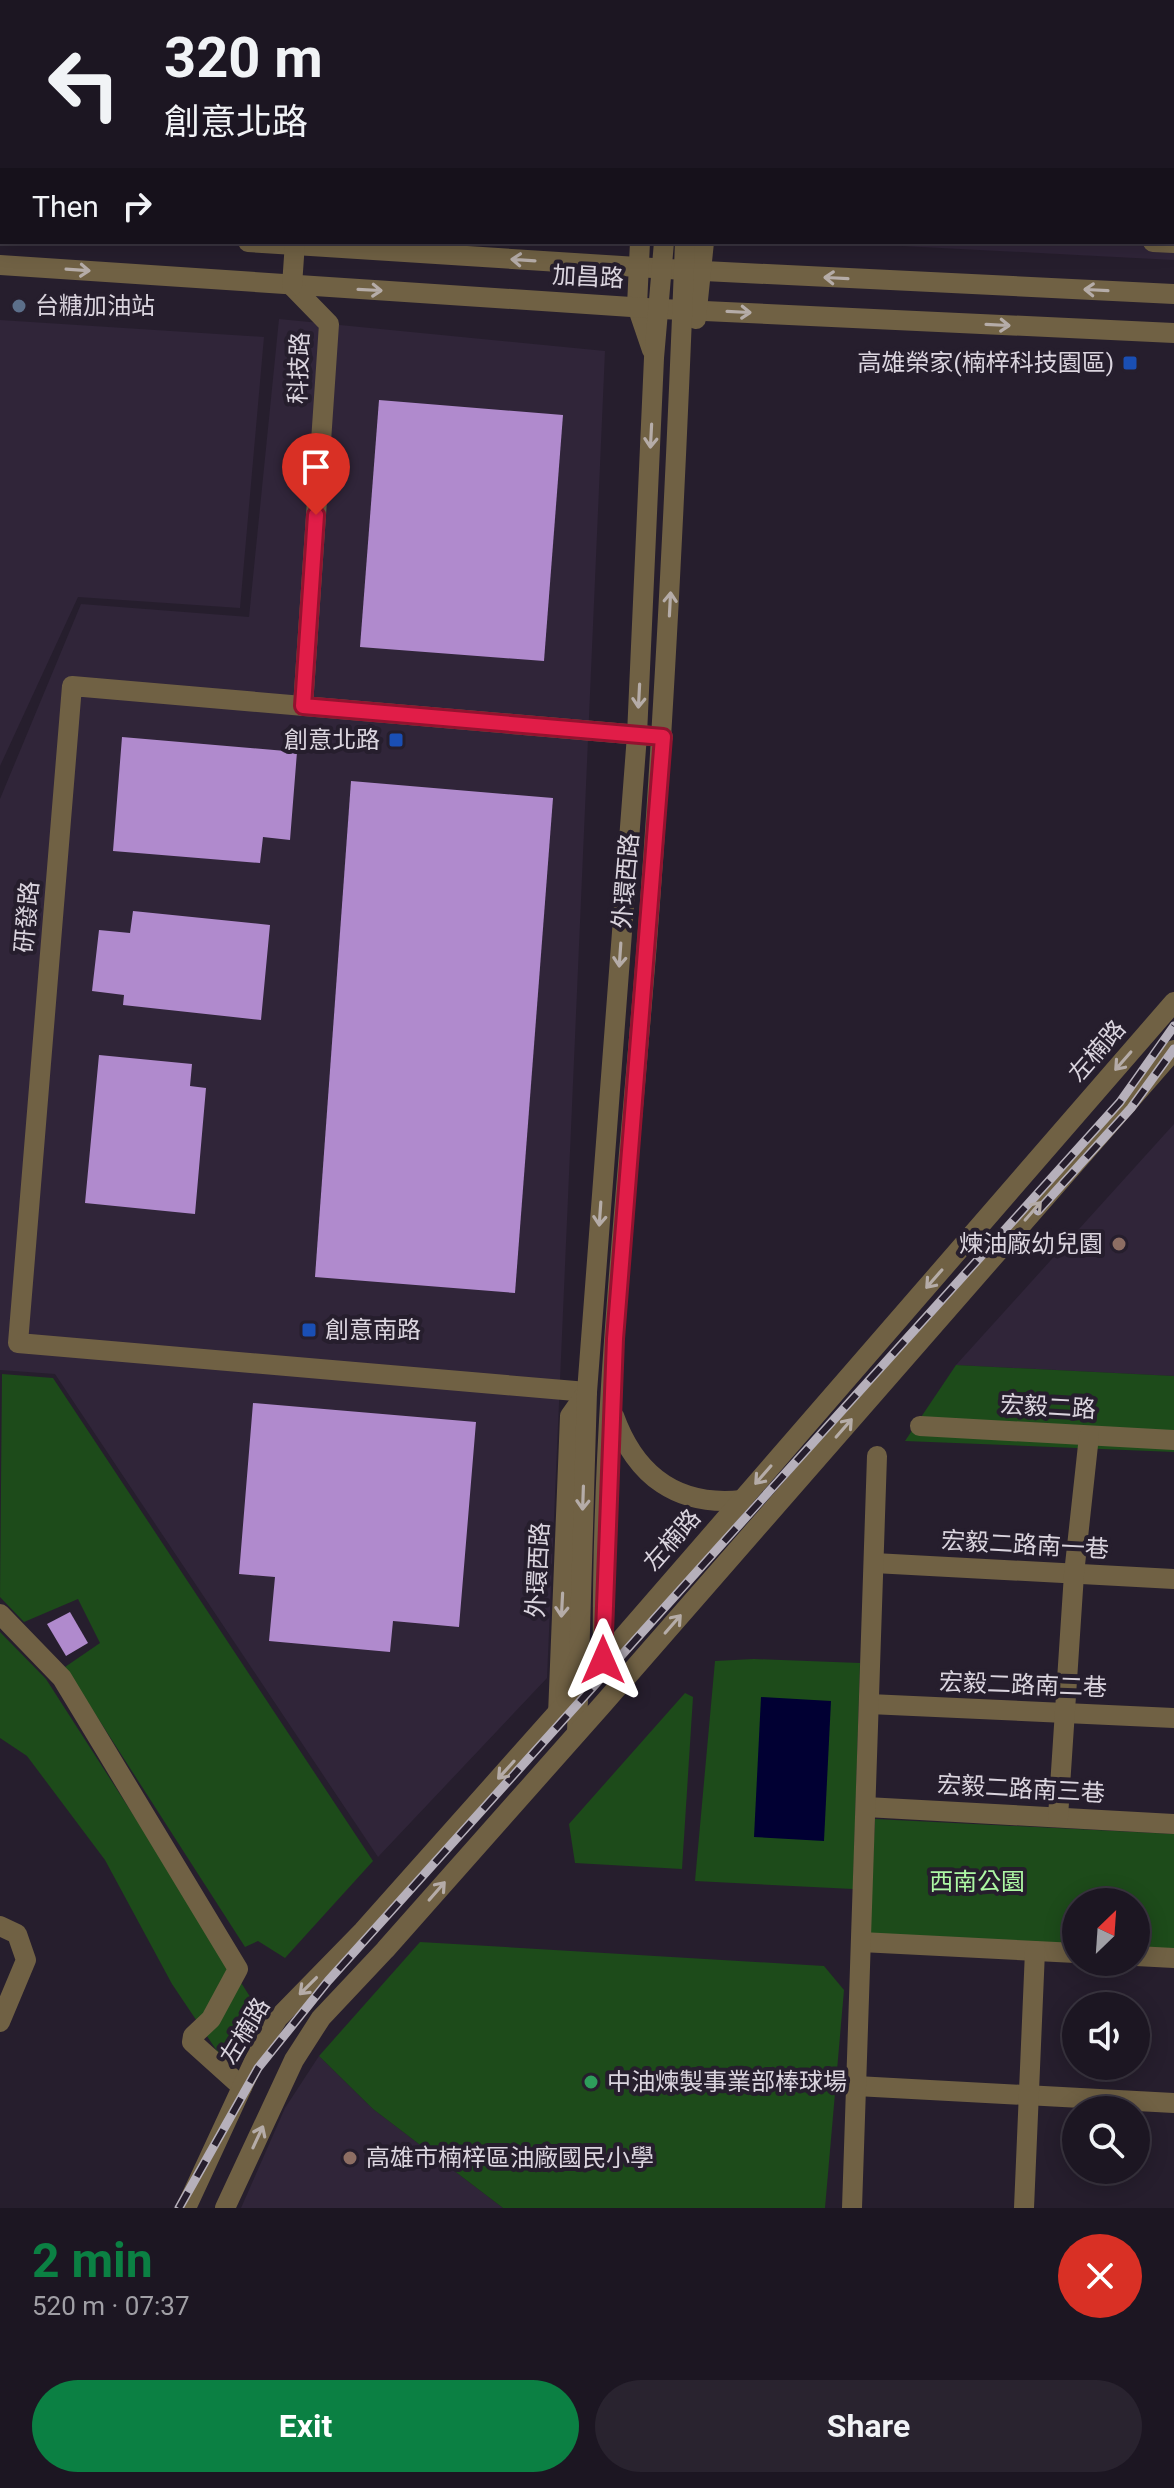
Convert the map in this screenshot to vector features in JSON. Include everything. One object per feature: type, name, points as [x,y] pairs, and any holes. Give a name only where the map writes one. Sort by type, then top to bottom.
[{"type":"street","name":"加昌路","points":[[295,244],[693,271],[1174,294]]},
{"type":"street","points":[[292,286],[295,244]]},
{"type":"street","name":"外環西路","points":[[640,244],[637,306],[654,358]]},
{"type":"street","name":"外環西路","points":[[577,1733],[587,1392],[637,735],[654,358],[661,309],[664,244]]},
{"type":"street","name":"外環西路","points":[[686,244],[693,271]]},
{"type":"street","name":"外環西路","points":[[603,1704],[611,1408],[663,737],[683,357],[691,309],[693,271],[703,244]]},
{"type":"street","name":"加昌路","points":[[0,265],[661,309],[1174,333]]},
{"type":"street","name":"科技路","points":[[292,286],[329,324],[303,706]]},
{"type":"street","name":"研發路","points":[[303,706],[72,686],[18,1343],[587,1392]]},
{"type":"street","points":[[303,706],[663,737]]},
{"type":"street","name":"左楠路","points":[[186,2208],[278,2018],[363,1931],[558,1712],[1174,1002]]},
{"type":"street","points":[[225,2208],[306,2037],[603,1704],[1174,1050]]},
{"type":"street","name":"外環西路","points":[[556,1756],[570,1416],[587,1392]]},
{"type":"street","name":"外環西路","points":[[611,1408],[621,1435],[637,1459],[649,1474],[673,1491],[712,1503],[742,1500]]},
{"type":"street","name":"宏毅二路","points":[[920,1426],[1174,1440]]},
{"type":"street","points":[[1058,1817],[1074,1574],[1089,1436]]},
{"type":"street","points":[[852,2208],[877,1456]]},
{"type":"street","name":"宏毅二路南一巷","points":[[874,1563],[1174,1579]]},
{"type":"street","points":[[0,1614],[62,1678],[238,1969],[211,2019],[193,2036],[192,2042],[242,2087]]},
{"type":"street","name":"宏毅二路南二巷","points":[[869,1704],[1174,1718]]},
{"type":"street","name":"宏毅二路南三巷","points":[[866,1807],[1174,1824]]},
{"type":"street","points":[[0,1926],[17,1934],[26,1960],[0,2022]]},
{"type":"street","points":[[861,1942],[1062,1952]]},
{"type":"street","points":[[1024,2208],[1035,1951]]},
{"type":"street","points":[[1150,1957],[1174,1958]]},
{"type":"street","points":[[856,2086],[1174,2103]]},
{"type":"shaded area","points":[[864,244],[1174,244],[1174,260]]},
{"type":"shaded area","points":[[279,319],[605,351],[547,1678],[378,1857],[55,1374],[0,1370],[0,799],[81,604],[249,617]]},
{"type":"shaded area","points":[[0,320],[264,337],[240,608],[78,597],[0,766]]},
{"type":"shaded area","name":"煉油廠幼兒園","points":[[1174,1124],[1174,1376],[956,1365]]},
{"type":"shaded area","points":[[761,1697],[831,1701],[824,1841],[754,1837]]},
{"type":"shaded area","name":"高雄市楠梓區油廠國民小學","points":[[319,2056],[373,2109],[503,2208],[241,2208],[285,2108]]},
{"type":"green space","points":[[956,1365],[1174,1376],[1174,1452],[905,1441]]},
{"type":"green space","points":[[2,1374],[53,1378],[373,1861],[285,1958],[258,1941],[245,1947],[65,1667],[100,1643],[78,1599],[24,1622],[0,1597]]},
{"type":"green space","points":[[0,1632],[46,1679],[258,2009],[223,2060],[172,1984],[105,1860],[27,1756],[0,1738]]},
{"type":"green space","points":[[754,1659],[860,1663],[853,1889],[695,1881],[715,1661]]},
{"type":"green space","points":[[685,1693],[693,1697],[682,1869],[575,1863],[569,1824]]},
{"type":"green space","name":"西南公園","points":[[875,1819],[1174,1834],[1174,1950],[1150,1949],[1150,1888],[1062,1888],[1062,1944],[869,1935]]},
{"type":"green space","name":"中油煉製事業部棒球場","points":[[420,1942],[824,1966],[844,1990],[825,2208],[503,2208],[373,2109],[319,2056]]},
{"type":"building","points":[[379,400],[563,415],[544,661],[360,647]]},
{"type":"building","points":[[122,737],[297,752],[290,840],[263,837],[260,863],[113,851]]},
{"type":"building","points":[[351,781],[553,798],[515,1293],[315,1277]]},
{"type":"building","points":[[133,911],[270,925],[261,1020],[123,1005],[124,995],[92,991],[99,930],[130,933]]},
{"type":"building","points":[[99,1055],[192,1064],[190,1086],[206,1088],[195,1214],[85,1203]]},
{"type":"building","points":[[253,1403],[476,1422],[459,1627],[393,1621],[390,1652],[269,1641],[275,1577],[239,1574]]},
{"type":"building","points":[[70,1612],[88,1643],[66,1656],[47,1624]]},
{"type":"railway","points":[[179,2208],[258,2068],[328,1981],[1120,1102],[1174,1026]]},
{"type":"railway","points":[[1038,1211],[1131,1108],[1174,1049]]},
{"type":"place","name":"台糖加油站","points":[[19,306]]},
{"type":"place","name":"高雄榮家(楠梓科技園區)","points":[[1130,363]]},
{"type":"place","name":"創意北路","points":[[396,740]]},
{"type":"place","name":"煉油廠幼兒園","points":[[1119,1244]]},
{"type":"place","name":"創意南路","points":[[309,1330]]},
{"type":"place","name":"中油煉製事業部棒球場","points":[[591,2082]]},
{"type":"place","name":"高雄市楠梓區油廠國民小學","points":[[350,2158]]},
{"type":"route","points":[[316,515],[303,706],[663,737],[615,1339],[603,1660]]}]
